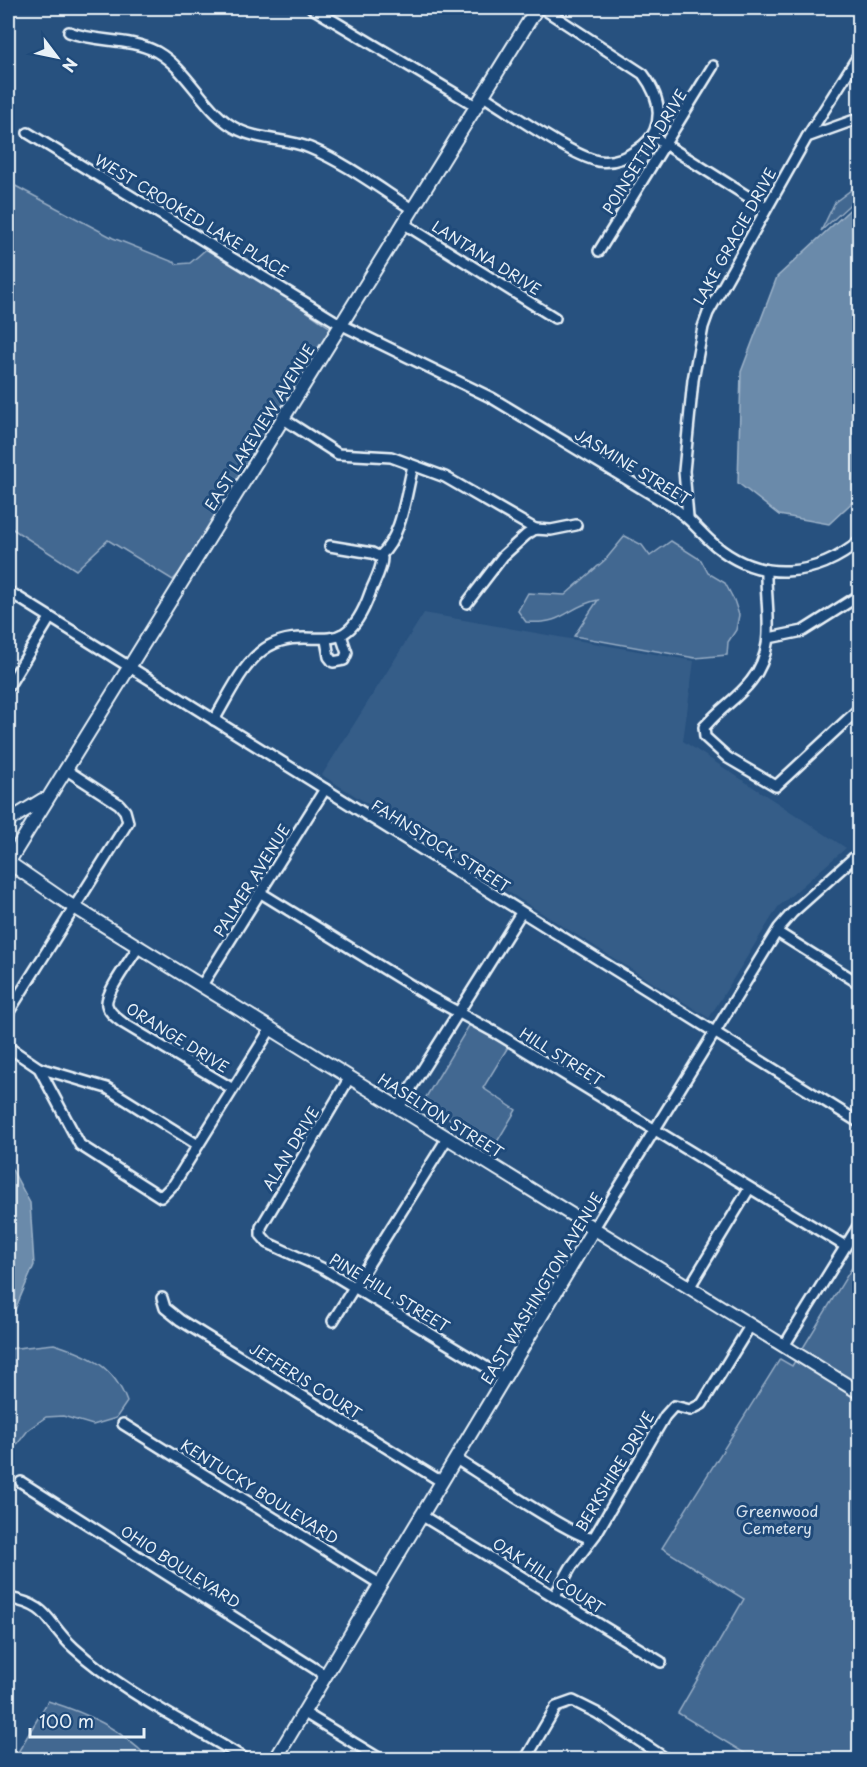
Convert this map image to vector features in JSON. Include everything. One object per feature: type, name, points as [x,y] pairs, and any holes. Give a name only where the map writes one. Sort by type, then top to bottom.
[{"type":"street","points":[[312,8],[574,151],[597,160],[624,158],[652,136],[657,120],[657,100],[650,84],[643,74],[537,8]]},
{"type":"street","name":"EAST LAKEVIEW AVENUE","points":[[9,866],[48,795],[537,8]]},
{"type":"street","points":[[69,32],[84,37],[124,40],[157,53],[180,70],[213,109],[233,127],[252,135],[280,139],[310,148],[412,209]]},
{"type":"street","name":"LAKE GRACIE DRIVE","points":[[688,517],[684,471],[693,380],[703,327],[708,313],[807,137],[860,53]]},
{"type":"street","name":"POINSETTIA DRIVE","points":[[599,252],[713,66]]},
{"type":"street","points":[[807,137],[860,118]]},
{"type":"street","name":"WEST CROOKED LAKE PLACE","points":[[28,133],[340,324]]},
{"type":"street","points":[[652,136],[766,208]]},
{"type":"street","name":"LANTANA DRIVE","points":[[403,223],[555,318]]},
{"type":"street","name":"JASMINE STREET","points":[[340,324],[492,399],[688,517],[708,539],[731,556],[766,570]]},
{"type":"street","points":[[282,418],[338,454],[391,457],[445,477],[479,494],[536,529],[551,530],[576,525]]},
{"type":"street","points":[[380,556],[390,546],[396,531],[413,466]]},
{"type":"street","points":[[467,603],[503,556],[536,529]]},
{"type":"street","points":[[860,541],[833,560],[806,570],[766,570],[765,602],[769,638],[764,659],[752,680],[708,723],[704,732],[705,737],[717,750],[776,786],[860,708]]},
{"type":"street","points":[[330,546],[380,556]]},
{"type":"street","points":[[214,720],[246,669],[261,651],[286,640],[326,640],[341,635],[363,612],[382,561],[380,556]]},
{"type":"street","name":"FAHNSTOCK STREET","points":[[8,591],[860,1123]]},
{"type":"street","points":[[769,638],[803,631],[860,595]]},
{"type":"street","points":[[8,687],[50,618]]},
{"type":"street","points":[[326,640],[328,657],[333,662],[340,662],[344,660],[347,653],[341,635]]},
{"type":"street","points":[[8,1013],[126,826],[128,816],[119,804],[65,769]]},
{"type":"street","name":"PALMER AVENUE","points":[[202,985],[325,789]]},
{"type":"street","points":[[8,821],[48,795]]},
{"type":"street","name":"EAST WASHINGTON AVENUE","points":[[275,1760],[594,1228],[777,932],[792,913],[860,852]]},
{"type":"street","name":"HASELTON STREET","points":[[9,866],[860,1393]]},
{"type":"street","name":"HILL STREET","points":[[261,893],[459,1014],[498,1034],[653,1131],[845,1246]]},
{"type":"street","points":[[399,1107],[521,913]]},
{"type":"street","points":[[777,932],[860,984]]},
{"type":"street","name":"ORANGE DRIVE","points":[[139,946],[108,995],[110,1011],[123,1023],[233,1089]]},
{"type":"street","points":[[39,1068],[80,1145],[159,1196],[166,1193],[174,1184],[270,1028]]},
{"type":"street","points":[[8,1047],[39,1068],[107,1088],[198,1145]]},
{"type":"street","name":"ALAN DRIVE","points":[[261,1235],[261,1227],[290,1175],[350,1077]]},
{"type":"street","points":[[333,1321],[356,1288],[448,1137]]},
{"type":"street","points":[[689,1288],[749,1189]]},
{"type":"street","points":[[784,1346],[860,1223]]},
{"type":"street","name":"PINE HILL STREET","points":[[261,1235],[268,1243],[324,1269],[504,1378]]},
{"type":"street","name":"JEFFERIS COURT","points":[[162,1298],[165,1308],[180,1320],[442,1482]]},
{"type":"street","name":"BERKSHIRE DRIVE","points":[[554,1597],[591,1538],[596,1534],[664,1416],[674,1406],[690,1410],[702,1404],[750,1326]]},
{"type":"street","name":"KENTUCKY BOULEVARD","points":[[123,1424],[381,1584]]},
{"type":"street","points":[[456,1459],[580,1536],[591,1538]]},
{"type":"street","name":"OHIO BOULEVARD","points":[[21,1482],[325,1675]]},
{"type":"street","name":"OAK HILL COURT","points":[[421,1515],[661,1662]]},
{"type":"street","points":[[8,1598],[35,1605],[46,1613],[66,1640],[87,1660],[118,1682],[247,1760]]},
{"type":"street","points":[[525,1760],[556,1707],[573,1701],[597,1713],[668,1760]]},
{"type":"street","points":[[303,1712],[382,1760]]},
{"type":"shaded area","points":[[859,201],[859,496],[829,524],[779,515],[738,483],[741,372],[777,277]]},
{"type":"shaded area","points":[[424,613],[694,661],[683,741],[846,848],[778,907],[709,1018],[322,775]]},
{"type":"shaded area","points":[[8,1162],[30,1203],[34,1265],[8,1326]]},
{"type":"green space","points":[[8,182],[113,238],[178,264],[190,263],[211,245],[332,329],[187,564],[173,580],[108,540],[76,570],[8,526]]},
{"type":"green space","points":[[859,184],[859,196],[821,231],[835,202]]},
{"type":"green space","points":[[625,536],[642,545],[650,556],[671,541],[701,560],[708,573],[725,583],[739,615],[736,630],[728,642],[727,655],[695,658],[574,636],[598,600],[549,621],[526,622],[518,611],[528,593],[565,595],[606,559]]},
{"type":"green space","points":[[470,1024],[508,1047],[483,1088],[516,1110],[494,1147],[423,1102]]},
{"type":"green space","name":"Greenwood Cemetery","points":[[859,1256],[859,1759],[754,1759],[678,1713],[744,1599],[662,1548],[780,1359],[792,1366]]},
{"type":"green space","points":[[54,1344],[99,1364],[115,1379],[127,1402],[116,1418],[93,1425],[63,1416],[46,1417],[29,1429],[8,1456],[8,1349]]},
{"type":"green space","points":[[48,1701],[78,1711],[103,1723],[126,1738],[150,1759],[14,1759]]}]
